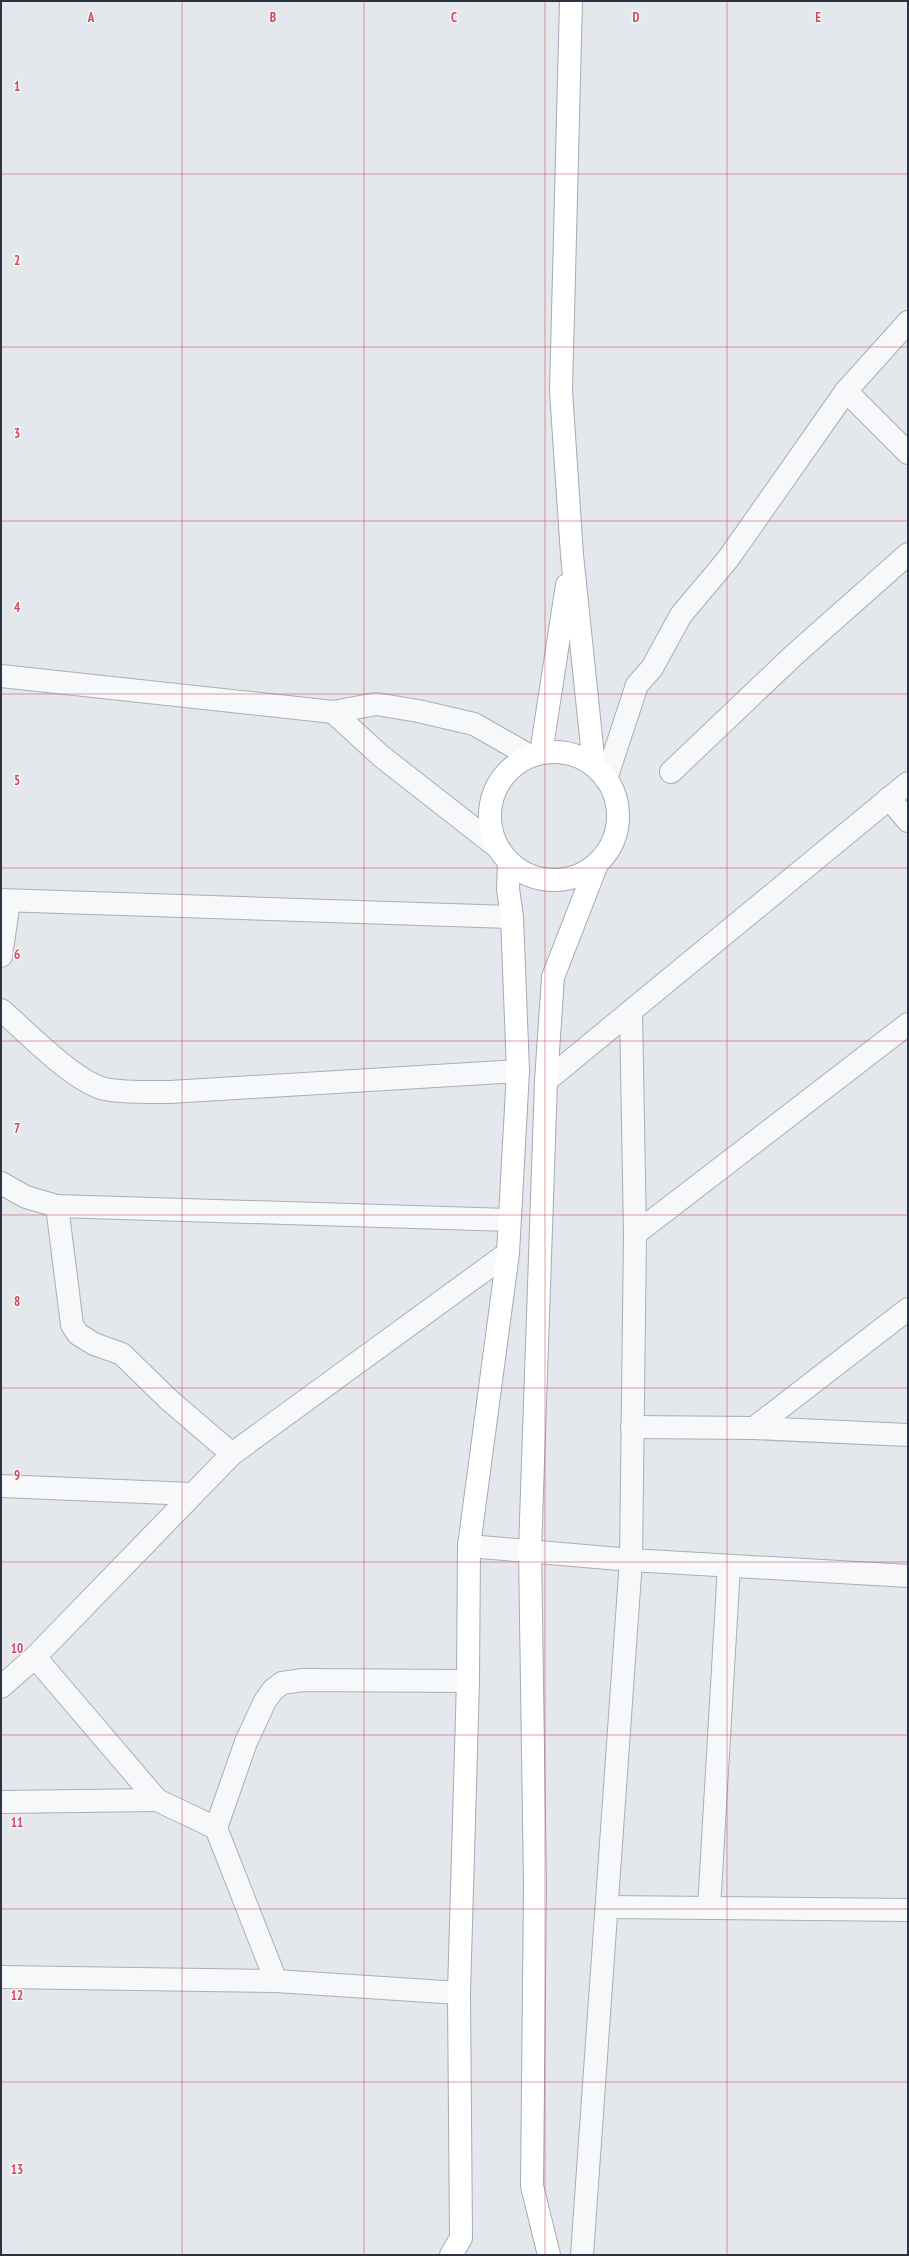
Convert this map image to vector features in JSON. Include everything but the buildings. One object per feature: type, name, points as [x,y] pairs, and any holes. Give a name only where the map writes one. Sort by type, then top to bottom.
[{"type":"main road","points":[[571,1],[561,391],[572,555],[600,773]]},
{"type":"main road","points":[[536,754],[572,555]]},
{"type":"main road","points":[[450,2255],[461,2238],[459,1993],[468,1681],[469,1546],[508,1253],[518,1071],[512,917],[503,854],[490,826],[491,804],[498,784],[512,767],[536,754],[555,752],[569,754],[582,758],[600,773],[615,796],[618,814],[616,833],[612,845],[597,864],[580,876],[560,881],[539,880],[520,872],[503,854]]},
{"type":"main road","points":[[549,2255],[532,2186],[535,1885],[530,1550],[546,1081],[553,977],[597,864]]},
{"type":"street","points":[[600,773],[637,685],[652,668],[681,615],[728,559],[846,391],[908,322]]},
{"type":"street","points":[[846,391],[908,453]]},
{"type":"street","points":[[671,772],[794,655],[908,554]]},
{"type":"street","points":[[1,676],[333,712],[376,704],[418,711],[474,724],[536,754]]},
{"type":"street","points":[[333,712],[381,756],[503,854]]},
{"type":"street","points":[[546,1081],[908,783]]},
{"type":"street","points":[[889,798],[908,821]]},
{"type":"street","points":[[1,956],[5,900],[512,917]]},
{"type":"street","points":[[1,1010],[80,1079],[105,1089],[143,1092],[170,1092],[518,1071]]},
{"type":"street","points":[[582,2255],[631,1560],[635,1234],[630,1011]]},
{"type":"street","points":[[635,1234],[908,1024]]},
{"type":"street","points":[[1,1183],[26,1197],[57,1206],[509,1220]]},
{"type":"street","points":[[57,1206],[69,1315],[72,1325],[78,1334],[94,1344],[122,1354],[168,1399],[232,1454]]},
{"type":"street","points":[[1,1687],[35,1657],[232,1454],[508,1253]]},
{"type":"street","points":[[754,1428],[908,1309]]},
{"type":"street","points":[[632,1427],[754,1428],[908,1435]]},
{"type":"street","points":[[1,1486],[192,1494]]},
{"type":"street","points":[[469,1546],[530,1550],[631,1560],[908,1576]]},
{"type":"street","points":[[709,1908],[729,1566]]},
{"type":"street","points":[[35,1657],[157,1800],[216,1828]]},
{"type":"street","points":[[276,1981],[216,1828],[246,1742],[273,1690],[282,1683],[303,1680],[468,1681]]},
{"type":"street","points":[[1,1802],[157,1800]]},
{"type":"street","points":[[607,1907],[908,1910]]},
{"type":"street","points":[[1,1977],[276,1981],[459,1993]]}]
